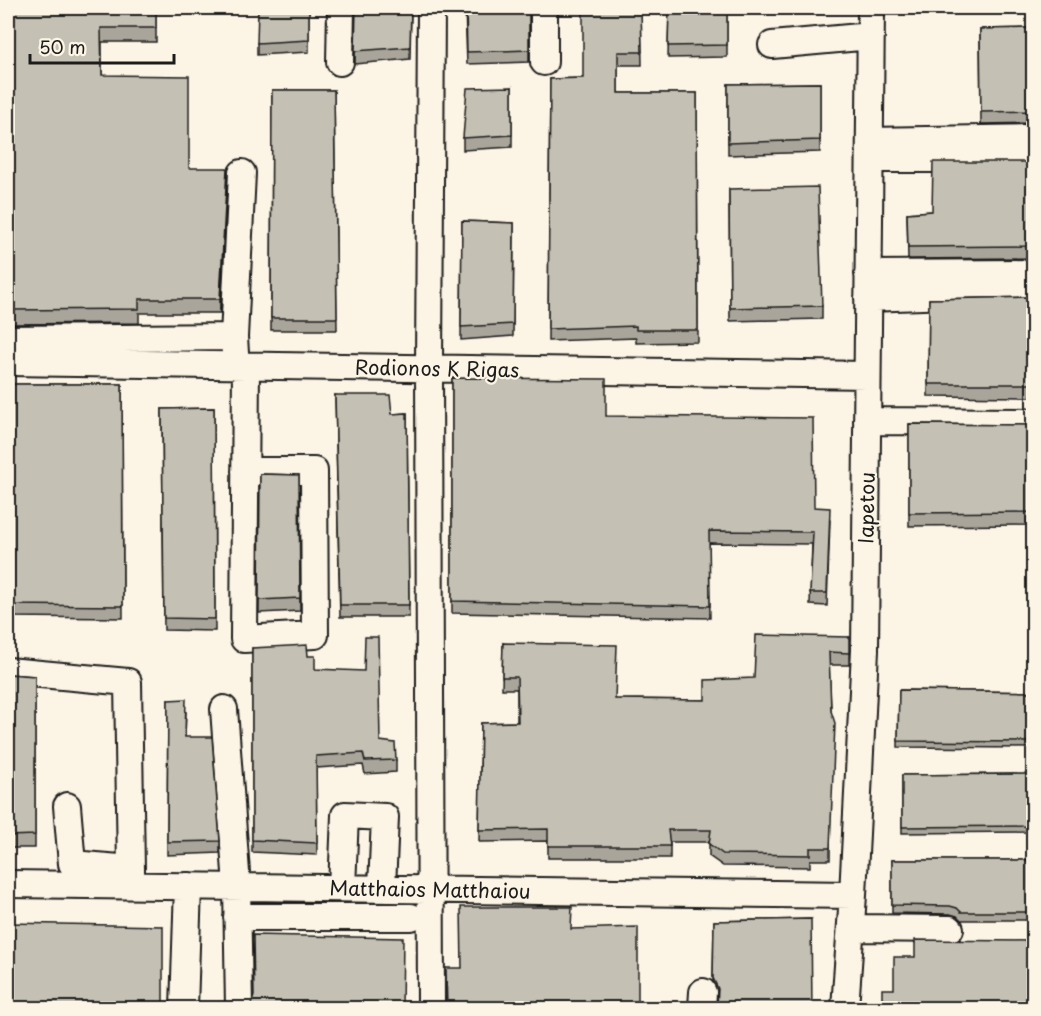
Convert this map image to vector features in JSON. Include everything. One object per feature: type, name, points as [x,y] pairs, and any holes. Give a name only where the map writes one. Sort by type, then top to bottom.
[{"type":"street","points":[[340,62],[341,8]]},
{"type":"street","points":[[544,8],[544,62]]},
{"type":"street","name":"Iapetou","points":[[845,1008],[865,650],[871,8]]},
{"type":"street","points":[[424,9],[429,368],[432,1008]]},
{"type":"street","points":[[772,45],[871,36]]},
{"type":"street","points":[[870,150],[1034,138]]},
{"type":"street","points":[[870,150],[1034,159]]},
{"type":"street","points":[[243,173],[234,337],[241,365],[245,471],[244,639],[315,635],[314,471],[245,471]]},
{"type":"street","points":[[868,286],[1034,273]]},
{"type":"street","points":[[868,286],[1034,292]]},
{"type":"street","points":[[8,339],[234,337]]},
{"type":"street","name":"Rodionos K Rigas","points":[[8,362],[867,375]]},
{"type":"street","points":[[867,413],[1034,406]]},
{"type":"street","points":[[867,413],[1034,422]]},
{"type":"street","points":[[8,671],[128,682],[131,877],[72,864],[68,806]]},
{"type":"street","points":[[224,709],[237,886],[239,1008]]},
{"type":"street","points":[[342,888],[345,815],[385,817],[382,888]]},
{"type":"street","name":"Matthaios Matthaiou","points":[[8,884],[131,877],[188,886],[853,895]]},
{"type":"street","points":[[184,1008],[188,886]]},
{"type":"street","points":[[237,917],[411,917]]},
{"type":"street","points":[[851,928],[950,928]]},
{"type":"building","points":[[8,8],[156,8],[156,28],[101,28],[102,75],[189,76],[189,168],[227,168],[220,299],[139,299],[139,309],[8,310]]},
{"type":"building","points":[[258,8],[309,8],[309,40],[257,43]]},
{"type":"building","points":[[356,8],[411,8],[410,47],[355,51]]},
{"type":"building","points":[[466,8],[529,8],[529,50],[467,52]]},
{"type":"building","points":[[583,8],[641,8],[642,52],[618,52],[618,93],[697,93],[698,330],[636,330],[636,326],[548,329],[550,79],[583,78]]},
{"type":"building","points":[[669,8],[727,8],[727,45],[668,46]]},
{"type":"building","points":[[1034,28],[1034,111],[981,112],[980,29]]},
{"type":"building","points":[[820,83],[820,140],[728,143],[728,84]]},
{"type":"building","points":[[512,87],[512,135],[463,138],[467,88]]},
{"type":"building","points":[[272,90],[334,90],[337,318],[271,318]]},
{"type":"building","points":[[933,162],[1034,162],[1034,246],[908,247],[907,213],[932,211]]},
{"type":"building","points":[[818,187],[822,306],[730,308],[729,189]]},
{"type":"building","points":[[462,221],[514,223],[513,324],[461,327]]},
{"type":"building","points":[[1034,297],[1034,384],[928,384],[929,299]]},
{"type":"building","points":[[452,378],[606,379],[606,416],[813,418],[814,507],[830,508],[827,593],[810,593],[813,532],[709,531],[710,606],[452,601]]},
{"type":"building","points":[[8,384],[122,384],[123,606],[8,605]]},
{"type":"building","points":[[335,395],[390,395],[392,414],[407,413],[409,605],[340,605]]},
{"type":"building","points":[[214,408],[215,619],[164,618],[162,409]]},
{"type":"building","points":[[909,424],[1034,425],[1034,512],[909,513]]},
{"type":"building","points":[[260,474],[299,475],[300,598],[259,600]]},
{"type":"building","points":[[756,635],[849,637],[849,653],[829,652],[831,711],[835,723],[830,848],[810,848],[810,855],[723,854],[709,844],[711,830],[668,830],[670,846],[548,846],[548,829],[479,830],[481,723],[518,722],[517,677],[502,677],[503,643],[617,645],[615,699],[705,700],[705,680],[754,678]]},
{"type":"building","points":[[365,637],[378,637],[380,741],[395,743],[396,760],[365,761],[363,753],[316,756],[317,843],[252,840],[252,648],[307,645],[308,656],[315,656],[315,669],[364,671]]},
{"type":"building","points":[[8,674],[35,676],[35,835],[8,836]]},
{"type":"building","points":[[899,690],[1034,692],[1034,826],[902,827],[902,775],[1030,774],[1030,742],[898,741]]},
{"type":"building","points":[[186,699],[185,737],[212,737],[220,841],[167,842],[168,700]]},
{"type":"building","points":[[892,860],[1034,860],[1034,912],[961,912],[950,906],[892,905]]},
{"type":"building","points":[[461,907],[572,907],[571,929],[638,927],[638,1008],[447,1008],[446,968],[462,968]]},
{"type":"building","points":[[811,919],[812,1008],[715,1008],[718,989],[713,978],[714,921]]},
{"type":"building","points":[[8,923],[163,926],[163,1008],[8,1008]]},
{"type":"building","points":[[253,935],[403,938],[402,1008],[248,1008],[254,996]]},
{"type":"building","points":[[915,940],[1034,941],[1034,1008],[882,1008],[882,989],[894,989],[894,957],[915,957]]}]
